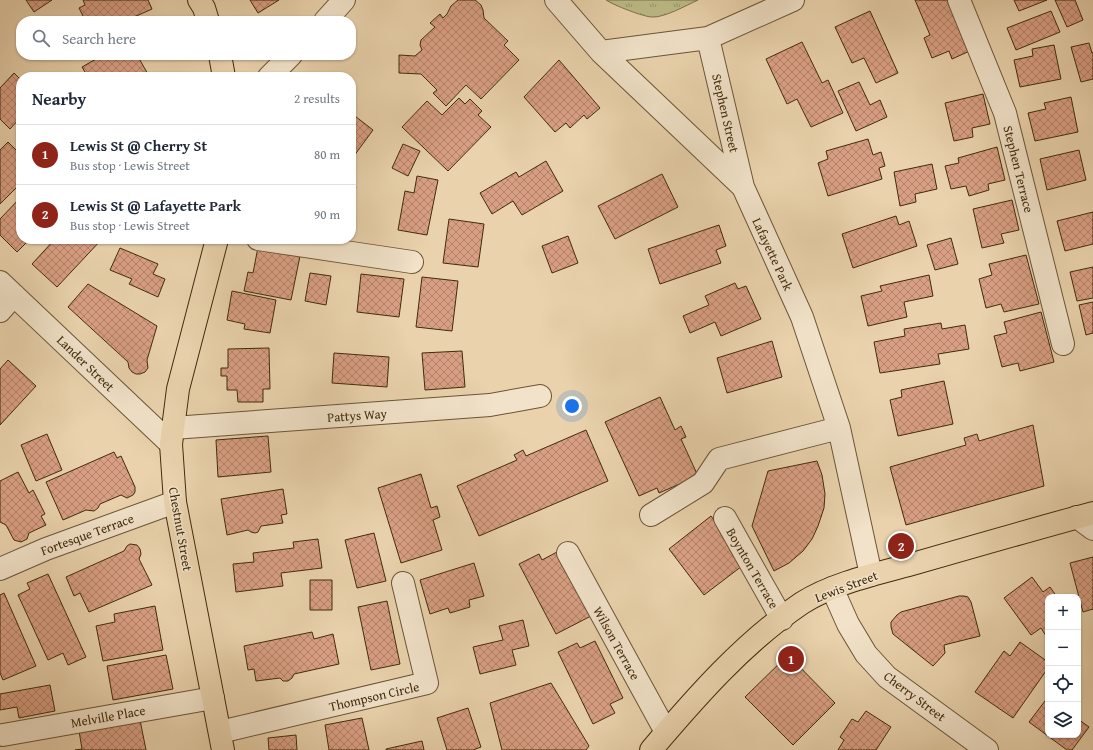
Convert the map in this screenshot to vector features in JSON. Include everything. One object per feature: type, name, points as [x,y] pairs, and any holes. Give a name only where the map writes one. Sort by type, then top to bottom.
[{"type":"main road","points":[[199,0],[206,16]]},
{"type":"main road","points":[[221,60],[223,72]]},
{"type":"main road","name":"Chestnut Street","points":[[217,244],[178,388],[172,436],[175,502],[222,741]]},
{"type":"main road","name":"Lewis Street","points":[[651,750],[710,684],[745,649],[803,603],[832,588],[871,575],[1088,520]]},
{"type":"street","points":[[329,16],[344,0]]},
{"type":"street","name":"Lafayette Park","points":[[556,0],[600,52],[743,187],[802,317],[839,428],[871,575]]},
{"type":"street","points":[[600,52],[708,38],[793,0]]},
{"type":"street","name":"Stephen Terrace","points":[[959,0],[1004,113],[1063,344]]},
{"type":"street","name":"Stephen Street","points":[[708,38],[743,187]]},
{"type":"street","points":[[274,72],[286,60]]},
{"type":"street","points":[[291,244],[412,262]]},
{"type":"street","points":[[0,312],[7,288]]},
{"type":"street","name":"Lander Street","points":[[7,288],[172,436]]},
{"type":"street","name":"Pattys Way","points":[[172,436],[490,405],[540,396]]},
{"type":"street","points":[[651,515],[703,483],[719,459],[839,428]]},
{"type":"street","name":"Fortesque Terrace","points":[[0,569],[46,549],[175,502]]},
{"type":"street","name":"Boynton Terrace","points":[[725,518],[782,619]]},
{"type":"street","name":"Wilson Terrace","points":[[568,553],[666,732]]},
{"type":"street","name":"Thompson Circle","points":[[222,741],[427,683],[403,583]]},
{"type":"street","name":"Cherry Street","points":[[832,588],[848,624],[866,654],[887,677],[988,750]]},
{"type":"street","name":"Melville Place","points":[[2,735],[213,698]]},
{"type":"green space","points":[[606,0],[698,0],[669,13],[652,17],[642,15]]},
{"type":"building","points":[[26,0],[52,0],[34,12]]},
{"type":"building","points":[[83,0],[148,0],[152,9],[136,16],[83,16],[79,8],[85,5]]},
{"type":"building","points":[[250,0],[279,0],[258,13]]},
{"type":"building","points":[[458,0],[475,0],[481,5],[484,18],[508,41],[504,45],[519,60],[481,99],[466,85],[446,106],[433,93],[437,90],[421,74],[399,73],[399,55],[415,56],[422,50],[420,45],[421,40],[435,27],[430,23],[440,14],[443,18],[451,6]]},
{"type":"building","points":[[915,0],[953,0],[974,49],[952,59],[949,51],[932,58],[924,38],[930,35]]},
{"type":"building","points":[[1014,0],[1047,0],[1019,11]]},
{"type":"building","points":[[1055,0],[1075,0],[1083,20],[1067,27]]},
{"type":"building","points":[[870,11],[898,73],[876,83],[864,58],[852,63],[835,27]]},
{"type":"building","points":[[1051,11],[1060,32],[1016,50],[1007,28]]},
{"type":"building","points":[[802,42],[822,83],[828,80],[843,113],[811,127],[797,99],[787,104],[766,59]]},
{"type":"building","points":[[1089,43],[1092,53],[1093,52],[1093,79],[1081,82],[1071,47]]},
{"type":"building","points":[[1054,45],[1061,79],[1020,87],[1014,60],[1033,56],[1032,49]]},
{"type":"building","points":[[94,60],[140,60],[147,72],[85,72],[82,67]]},
{"type":"building","points":[[559,60],[600,108],[587,119],[584,115],[570,128],[566,123],[555,132],[524,97]]},
{"type":"building","points":[[14,73],[16,75],[16,122],[10,129],[0,119],[0,88]]},
{"type":"building","points":[[859,82],[870,105],[880,100],[887,117],[856,131],[838,91]]},
{"type":"building","points":[[983,94],[990,124],[972,128],[973,137],[954,141],[945,103]]},
{"type":"building","points":[[1071,97],[1078,132],[1035,141],[1028,113],[1046,109],[1044,103]]},
{"type":"building","points":[[459,98],[465,104],[470,99],[482,111],[478,115],[491,127],[448,171],[402,127],[427,101],[442,115]]},
{"type":"building","points":[[356,117],[373,130],[356,153]]},
{"type":"building","points":[[868,139],[873,155],[881,152],[885,166],[879,168],[882,179],[828,196],[818,163],[828,159],[826,151]]},
{"type":"building","points":[[8,142],[16,150],[16,188],[0,204],[0,150]]},
{"type":"building","points":[[403,144],[420,151],[408,176],[392,168]]},
{"type":"building","points":[[997,147],[1005,180],[988,184],[989,190],[969,196],[966,186],[951,189],[945,166],[959,163],[958,158]]},
{"type":"building","points":[[1079,150],[1086,180],[1047,190],[1040,159]]},
{"type":"building","points":[[546,161],[563,191],[522,215],[513,201],[492,214],[480,193],[516,172],[519,177]]},
{"type":"building","points":[[932,164],[937,189],[915,194],[916,202],[900,206],[894,172]]},
{"type":"building","points":[[662,174],[678,207],[615,239],[598,206]]},
{"type":"building","points":[[417,176],[438,180],[427,235],[398,230],[405,191],[414,193]]},
{"type":"building","points":[[1012,200],[1019,230],[1001,234],[1004,243],[982,248],[973,209]]},
{"type":"building","points":[[16,202],[16,244],[25,244],[17,252],[0,235],[0,219]]},
{"type":"building","points":[[1093,212],[1093,244],[1065,251],[1057,221]]},
{"type":"building","points":[[896,216],[899,225],[909,221],[917,246],[853,268],[842,234]]},
{"type":"building","points":[[449,219],[484,224],[478,267],[443,263]]},
{"type":"building","points":[[719,225],[726,246],[716,250],[721,263],[660,284],[648,249]]},
{"type":"building","points":[[568,236],[578,263],[552,273],[542,246]]},
{"type":"building","points":[[951,238],[958,264],[935,270],[927,245]]},
{"type":"building","points":[[50,244],[97,244],[57,287],[32,264]]},
{"type":"building","points":[[258,247],[300,256],[291,300],[244,291],[248,272],[253,273]]},
{"type":"building","points":[[120,248],[158,264],[153,274],[165,279],[158,297],[129,284],[132,279],[110,270]]},
{"type":"building","points":[[1026,255],[1039,304],[1004,312],[1001,304],[986,308],[979,279],[992,275],[989,264]]},
{"type":"building","points":[[1093,267],[1093,298],[1077,301],[1070,272]]},
{"type":"building","points":[[310,273],[331,276],[326,305],[305,301]]},
{"type":"building","points":[[361,274],[404,279],[399,317],[357,312]]},
{"type":"building","points":[[929,275],[933,296],[904,302],[907,317],[868,326],[861,296],[882,291],[880,286]]},
{"type":"building","points":[[422,277],[458,281],[452,331],[416,327]]},
{"type":"building","points":[[735,283],[738,289],[746,286],[761,319],[721,336],[715,322],[690,333],[683,316],[709,305],[705,296]]},
{"type":"building","points":[[88,284],[157,326],[147,360],[148,368],[145,372],[136,374],[132,372],[129,368],[128,362],[68,307]]},
{"type":"building","points":[[232,291],[276,300],[270,333],[244,329],[245,324],[227,320]]},
{"type":"building","points":[[1093,302],[1093,333],[1086,335],[1079,305]]},
{"type":"building","points":[[1041,312],[1054,362],[1020,371],[1018,363],[1002,367],[994,336],[1007,333],[1004,322]]},
{"type":"building","points":[[941,323],[942,329],[965,325],[969,349],[938,354],[940,364],[880,373],[874,342],[905,336],[904,329]]},
{"type":"building","points":[[772,341],[782,377],[727,393],[717,358]]},
{"type":"building","points":[[269,348],[270,389],[263,389],[263,402],[238,402],[237,390],[227,390],[227,376],[221,376],[221,368],[228,368],[228,349]]},
{"type":"building","points":[[462,351],[465,387],[425,390],[422,353]]},
{"type":"building","points":[[334,353],[389,357],[387,387],[332,383]]},
{"type":"building","points":[[8,360],[36,386],[0,425],[0,369]]},
{"type":"building","points":[[944,381],[953,424],[898,436],[890,400],[902,397],[901,390]]},
{"type":"building","points":[[660,397],[675,430],[681,426],[686,437],[681,439],[698,476],[659,493],[657,488],[639,496],[605,422]]},
{"type":"building","points":[[1033,425],[1044,486],[906,525],[890,467],[966,445],[964,438],[977,434],[979,441]]},
{"type":"building","points":[[586,430],[608,481],[479,536],[457,486],[517,460],[514,455],[523,450],[526,456]]},
{"type":"building","points":[[47,434],[62,470],[36,481],[21,445]]},
{"type":"building","points":[[268,436],[271,472],[218,477],[216,440]]},
{"type":"building","points":[[114,452],[117,458],[121,456],[135,487],[135,492],[133,495],[127,498],[121,495],[100,504],[94,511],[86,510],[63,520],[46,482]]},
{"type":"building","points":[[817,461],[822,475],[825,494],[824,508],[818,526],[812,539],[803,551],[789,563],[774,571],[752,526],[768,471]]},
{"type":"building","points":[[18,472],[29,493],[33,490],[45,514],[41,516],[46,525],[29,533],[27,539],[21,542],[14,540],[6,525],[0,522],[0,481]]},
{"type":"building","points":[[421,474],[431,508],[437,506],[440,517],[433,520],[442,550],[401,563],[378,488]]},
{"type":"building","points":[[283,489],[287,514],[281,515],[283,523],[261,526],[258,532],[255,533],[248,530],[227,535],[221,499]]},
{"type":"building","points":[[711,516],[736,548],[731,552],[742,566],[704,595],[669,549]]},
{"type":"building","points":[[374,533],[386,581],[357,588],[345,540]]},
{"type":"building","points":[[318,539],[322,568],[281,573],[283,586],[236,592],[233,564],[254,562],[253,553],[294,548],[293,542]]},
{"type":"building","points":[[130,544],[137,545],[140,549],[141,554],[139,559],[152,585],[89,612],[80,593],[74,596],[66,577],[124,551]]},
{"type":"building","points":[[557,552],[591,616],[556,634],[519,564],[539,554],[542,560]]},
{"type":"building","points":[[1093,557],[1093,609],[1083,612],[1081,594],[1078,594],[1070,563]]},
{"type":"building","points":[[474,563],[484,596],[469,600],[470,607],[450,613],[448,608],[430,614],[420,580]]},
{"type":"building","points":[[48,574],[86,657],[68,665],[63,653],[48,660],[18,595],[30,589],[27,583]]},
{"type":"building","points":[[1032,577],[1043,592],[1050,587],[1055,594],[1045,594],[1045,634],[1041,628],[1031,635],[1004,598]]},
{"type":"building","points":[[310,580],[332,580],[332,610],[310,610]]},
{"type":"building","points":[[4,593],[36,666],[3,680],[0,673],[0,595]]},
{"type":"building","points":[[959,596],[968,597],[971,602],[980,636],[944,645],[945,653],[933,666],[893,634],[891,622],[901,612]]},
{"type":"building","points":[[387,601],[400,664],[371,670],[358,607]]},
{"type":"building","points":[[155,606],[163,650],[103,661],[96,626],[115,622],[114,614]]},
{"type":"building","points":[[523,620],[529,646],[512,650],[516,665],[480,674],[473,647],[503,640],[499,626]]},
{"type":"building","points":[[312,632],[314,639],[333,634],[339,664],[294,674],[288,681],[283,681],[280,678],[256,681],[254,669],[248,670],[244,646]]},
{"type":"building","points":[[595,641],[623,698],[610,704],[615,713],[593,724],[558,652],[577,643],[580,648]]},
{"type":"building","points":[[1020,642],[1045,660],[1045,672],[1013,718],[975,692],[1004,651],[1010,656]]},
{"type":"building","points":[[166,655],[173,689],[113,700],[107,666]]},
{"type":"building","points":[[788,655],[835,703],[793,745],[745,697]]},
{"type":"building","points":[[551,683],[589,746],[586,750],[502,750],[490,703]]},
{"type":"building","points":[[50,685],[55,711],[19,718],[17,707],[0,710],[0,694]]},
{"type":"building","points":[[1045,701],[1045,734],[1029,722]]},
{"type":"building","points":[[468,708],[481,747],[473,750],[447,750],[437,718]]},
{"type":"building","points":[[866,711],[891,727],[876,750],[838,750],[844,740],[840,737],[852,719],[858,722]]},
{"type":"building","points":[[362,718],[369,750],[329,750],[325,725]]},
{"type":"building","points":[[140,720],[146,750],[75,750],[82,749],[79,731]]},
{"type":"building","points":[[1081,721],[1089,727],[1081,738]]},
{"type":"building","points":[[296,735],[297,750],[269,750],[268,738]]},
{"type":"building","points":[[1051,738],[1081,738],[1072,750],[1067,750]]},
{"type":"building","points":[[422,741],[424,750],[386,750],[386,749]]},
{"type":"place","name":"Lewis St @ Lafayette Park","points":[[901,546]]},
{"type":"place","name":"Lewis St @ Cherry St","points":[[791,659]]}]
